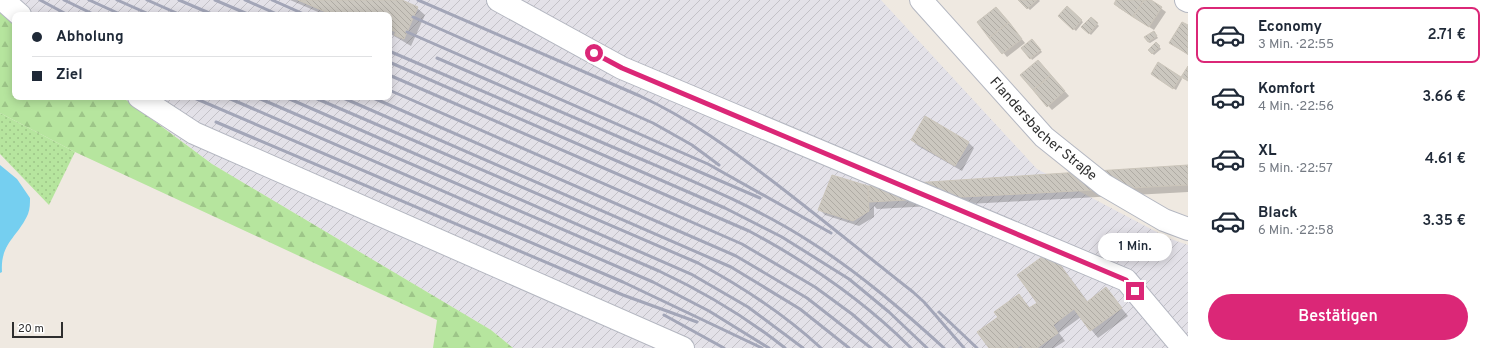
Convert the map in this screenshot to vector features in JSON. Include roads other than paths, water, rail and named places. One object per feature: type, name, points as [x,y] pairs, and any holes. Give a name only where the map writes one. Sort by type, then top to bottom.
[{"type":"street","points":[[3,0],[17,12]]},
{"type":"street","points":[[498,0],[622,68],[1126,280],[1183,348]]},
{"type":"street","name":"Flandersbacher Straße","points":[[920,0],[1044,137],[1104,185],[1164,220],[1188,229]]},
{"type":"street","points":[[144,100],[194,133],[683,348]]},
{"type":"water","points":[[0,165],[17,179],[30,198],[30,208],[24,222],[7,247],[2,262],[2,272],[0,273]]},
{"type":"railway","points":[[40,0],[62,12]]},
{"type":"railway","points":[[64,0],[89,12]]},
{"type":"railway","points":[[89,0],[115,12]]},
{"type":"railway","points":[[117,0],[144,12]]},
{"type":"railway","points":[[147,0],[174,12]]},
{"type":"railway","points":[[179,0],[207,12]]},
{"type":"railway","points":[[215,0],[243,12]]},
{"type":"railway","points":[[245,0],[272,12]]},
{"type":"railway","points":[[272,0],[299,12]]},
{"type":"railway","points":[[418,0],[640,96],[693,125],[727,147],[759,171],[913,292],[924,302],[964,348]]},
{"type":"railway","points":[[413,17],[653,123],[692,145],[719,165]]},
{"type":"railway","points":[[407,32],[708,164],[831,233]]},
{"type":"railway","points":[[392,52],[698,183],[766,216],[809,241],[845,265],[895,305],[944,348]]},
{"type":"railway","points":[[437,58],[760,198]]},
{"type":"railway","points":[[392,63],[725,208],[782,237],[849,279],[889,312],[927,348]]},
{"type":"railway","points":[[392,76],[749,231],[814,269],[874,314],[911,348]]},
{"type":"railway","points":[[392,91],[742,244],[815,287],[852,314],[891,348]]},
{"type":"railway","points":[[199,100],[623,282],[762,348]]},
{"type":"railway","points":[[233,100],[653,282],[709,311],[769,348]]},
{"type":"railway","points":[[263,100],[659,271],[724,306],[785,348]]},
{"type":"railway","points":[[292,100],[691,274],[748,307],[803,348]]},
{"type":"railway","points":[[320,100],[698,263],[778,312],[821,348]]},
{"type":"railway","points":[[348,100],[731,267],[800,309],[849,348]]},
{"type":"railway","points":[[378,100],[736,256],[807,298],[871,348]]},
{"type":"railway","points":[[216,122],[623,295],[697,322]]},
{"type":"railway","points":[[939,312],[977,348]]},
{"type":"railway","points":[[664,315],[724,348]]}]
